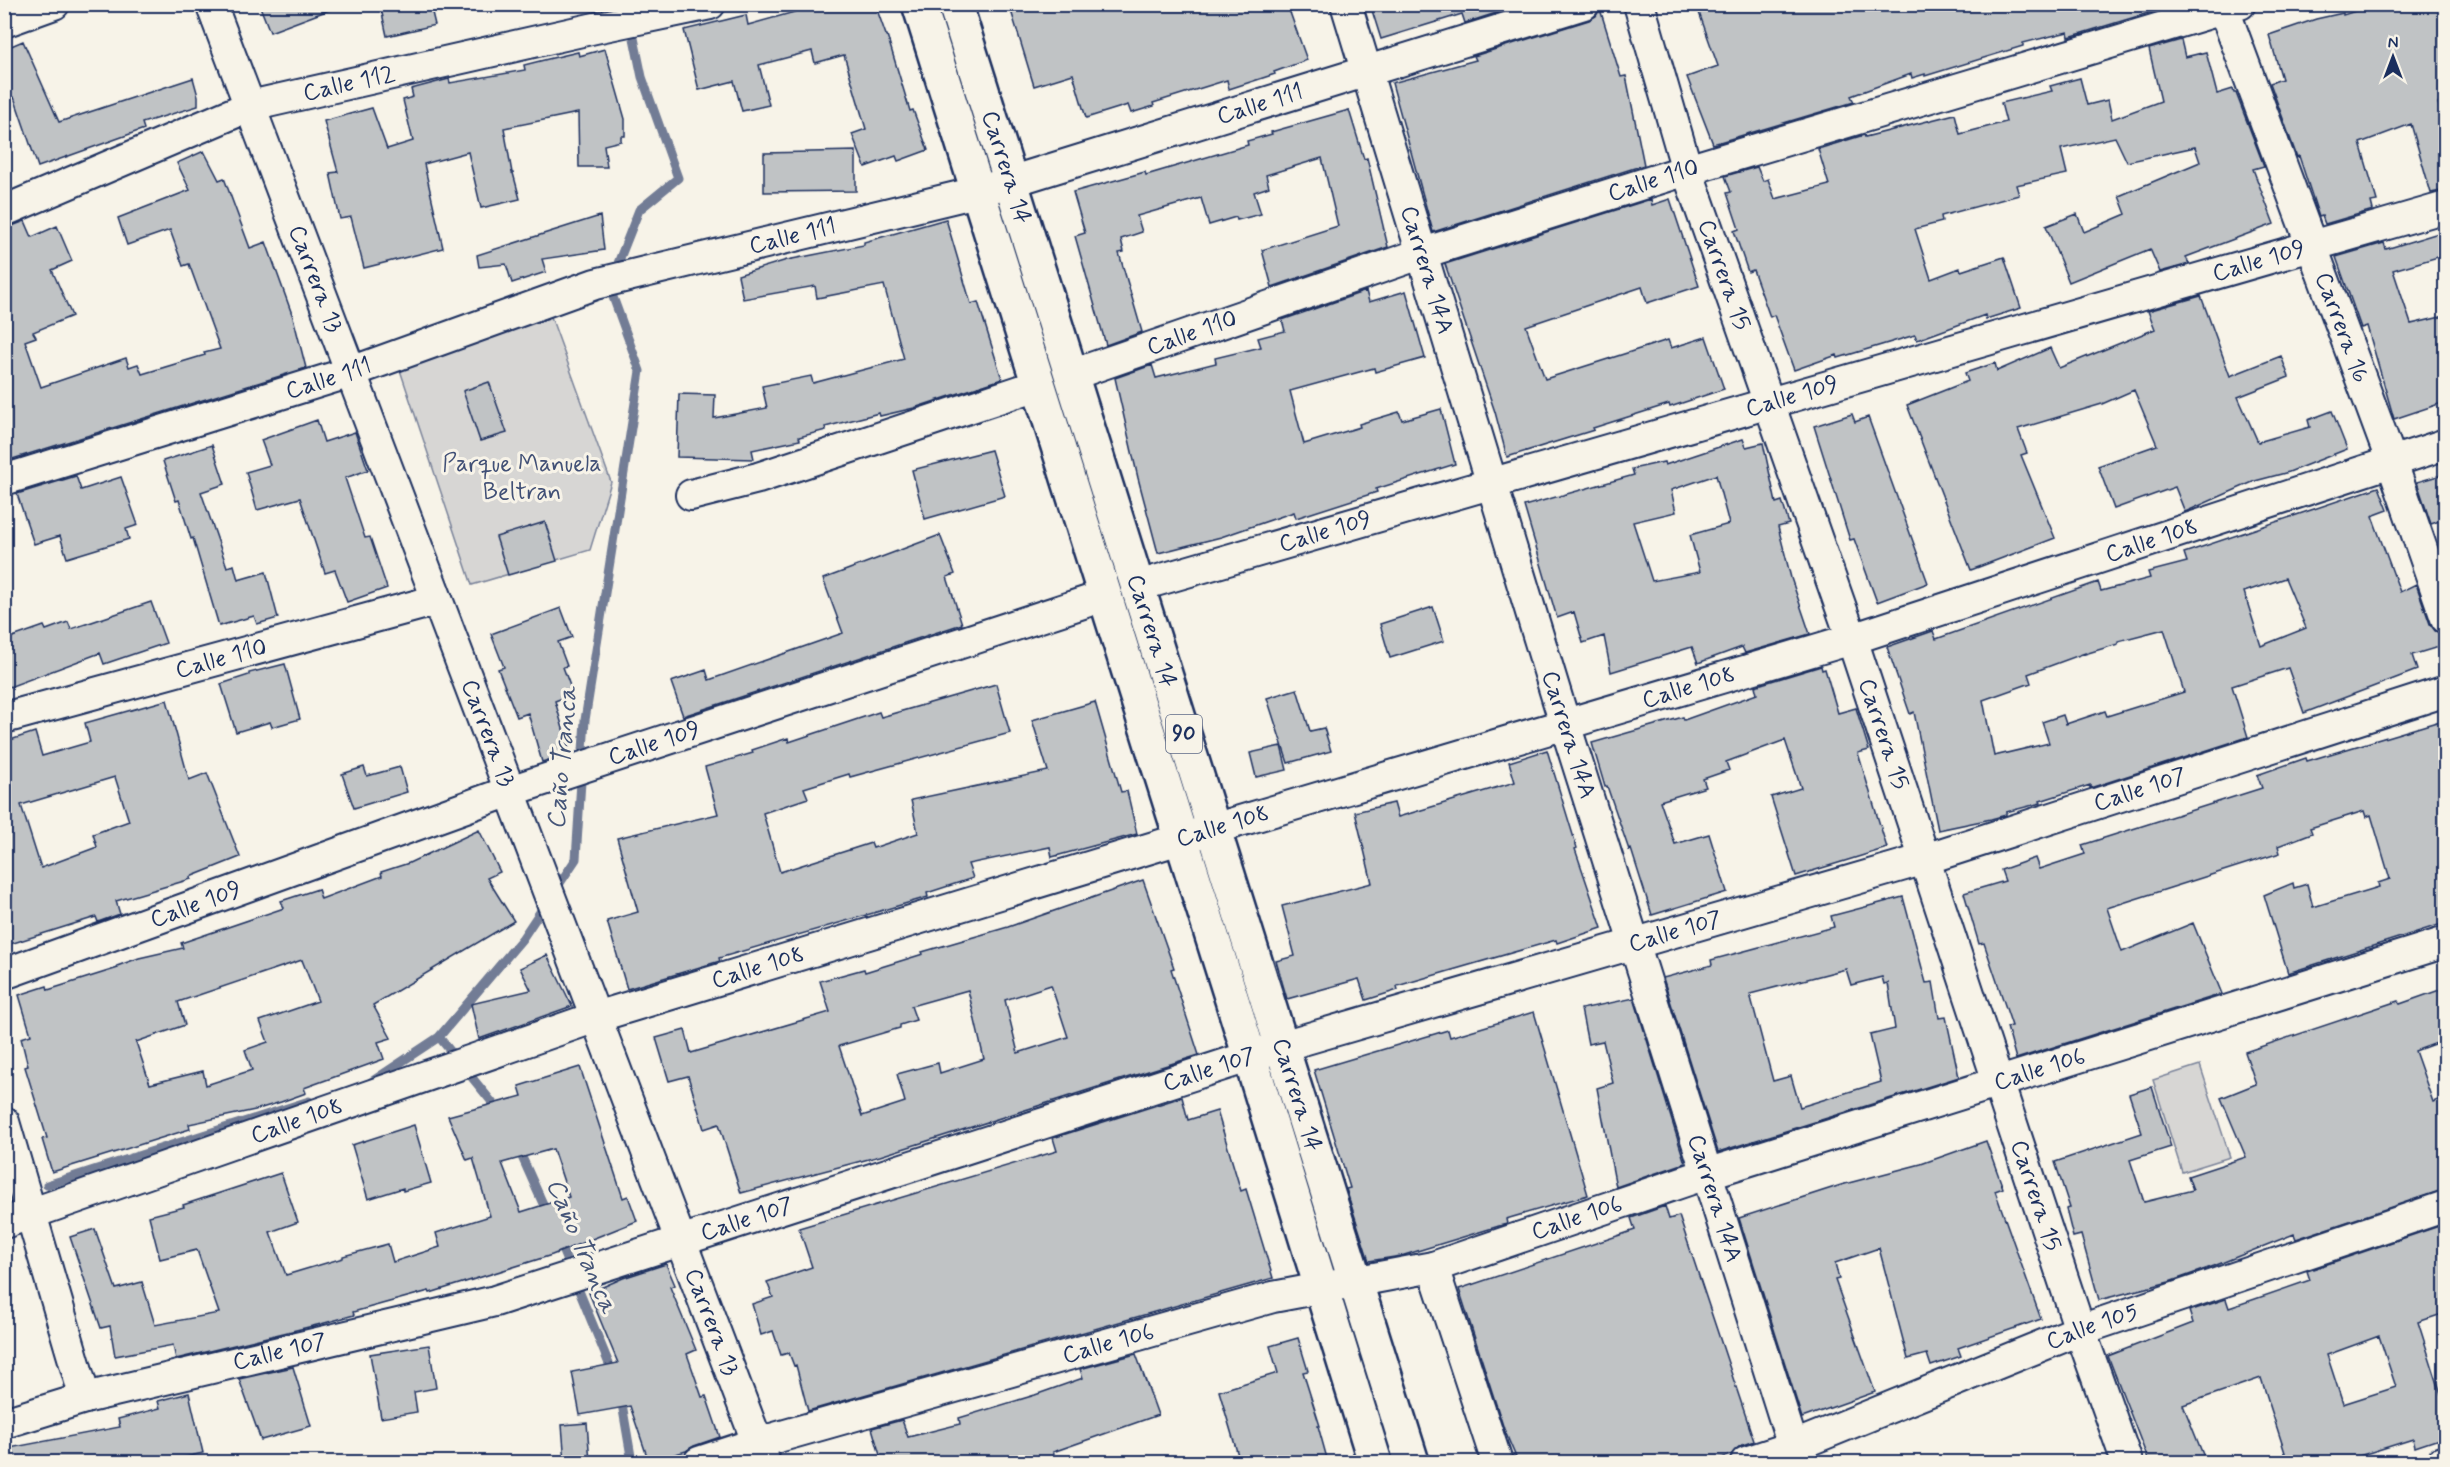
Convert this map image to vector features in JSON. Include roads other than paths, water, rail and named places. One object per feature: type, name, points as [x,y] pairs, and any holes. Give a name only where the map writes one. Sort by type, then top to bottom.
[{"type":"main road","name":"Carrera 14","points":[[919,4],[1375,1462]]},
{"type":"main road","name":"Carrera 14","points":[[956,4],[1412,1462]]},
{"type":"street","points":[[4,22],[54,4]]},
{"type":"street","name":"Carrera 13","points":[[212,4],[761,1453]]},
{"type":"street","name":"Calle 112","points":[[4,211],[250,106],[710,4]]},
{"type":"street","name":"Carrera 14A","points":[[1346,4],[1565,724],[1795,1455]]},
{"type":"street","name":"Calle 111","points":[[4,480],[351,372],[595,284],[977,192],[1584,4]]},
{"type":"street","name":"Carrera 15","points":[[1639,4],[1687,170],[1852,639],[2080,1330],[2127,1462]]},
{"type":"street","name":"Calle 110","points":[[1071,375],[1423,253],[1687,170],[2229,6]]},
{"type":"street","name":"Carrera 16","points":[[2229,6],[2311,246],[2391,460],[2445,618]]},
{"type":"street","name":"Calle 109","points":[[1137,586],[2445,207]]},
{"type":"street","points":[[691,495],[758,478],[1038,385]]},
{"type":"street","name":"Calle 108","points":[[17,1219],[596,1017],[1213,829],[1852,639],[2445,444]]},
{"type":"street","name":"Calle 109","points":[[4,974],[562,774],[1104,596]]},
{"type":"street","name":"Calle 110","points":[[4,718],[437,600]]},
{"type":"street","name":"Calle 107","points":[[4,1423],[85,1398],[495,1301],[1281,1046],[1925,859],[2445,691]]},
{"type":"street","name":"Calle 106","points":[[699,1462],[761,1453],[1273,1297],[1433,1267],[1706,1174],[2445,942]]},
{"type":"street","points":[[4,1122],[17,1219],[85,1398]]},
{"type":"street","name":"Calle 105","points":[[1746,1462],[1795,1455],[2080,1330],[2445,1206]]},
{"type":"street","points":[[1433,1267],[1497,1462]]},
{"type":"waterway","name":"Caño Tranca","points":[[554,892],[576,859],[585,720],[640,371],[609,286],[639,210],[678,178],[642,77],[627,4]]},
{"type":"waterway","name":"Caño Tranca","points":[[500,1112],[439,1037],[522,939],[546,903]]},
{"type":"waterway","points":[[371,1082],[439,1037]]},
{"type":"waterway","points":[[47,1185],[309,1101]]},
{"type":"waterway","name":"Caño Tranca","points":[[518,1148],[548,1215]]},
{"type":"waterway","name":"Caño Tranca","points":[[559,1242],[614,1376]]},
{"type":"waterway","name":"Caño Tranca","points":[[621,1398],[632,1462]]},
{"type":"park label","name":"Parque Manuela Beltran","points":[[522,478]]}]
